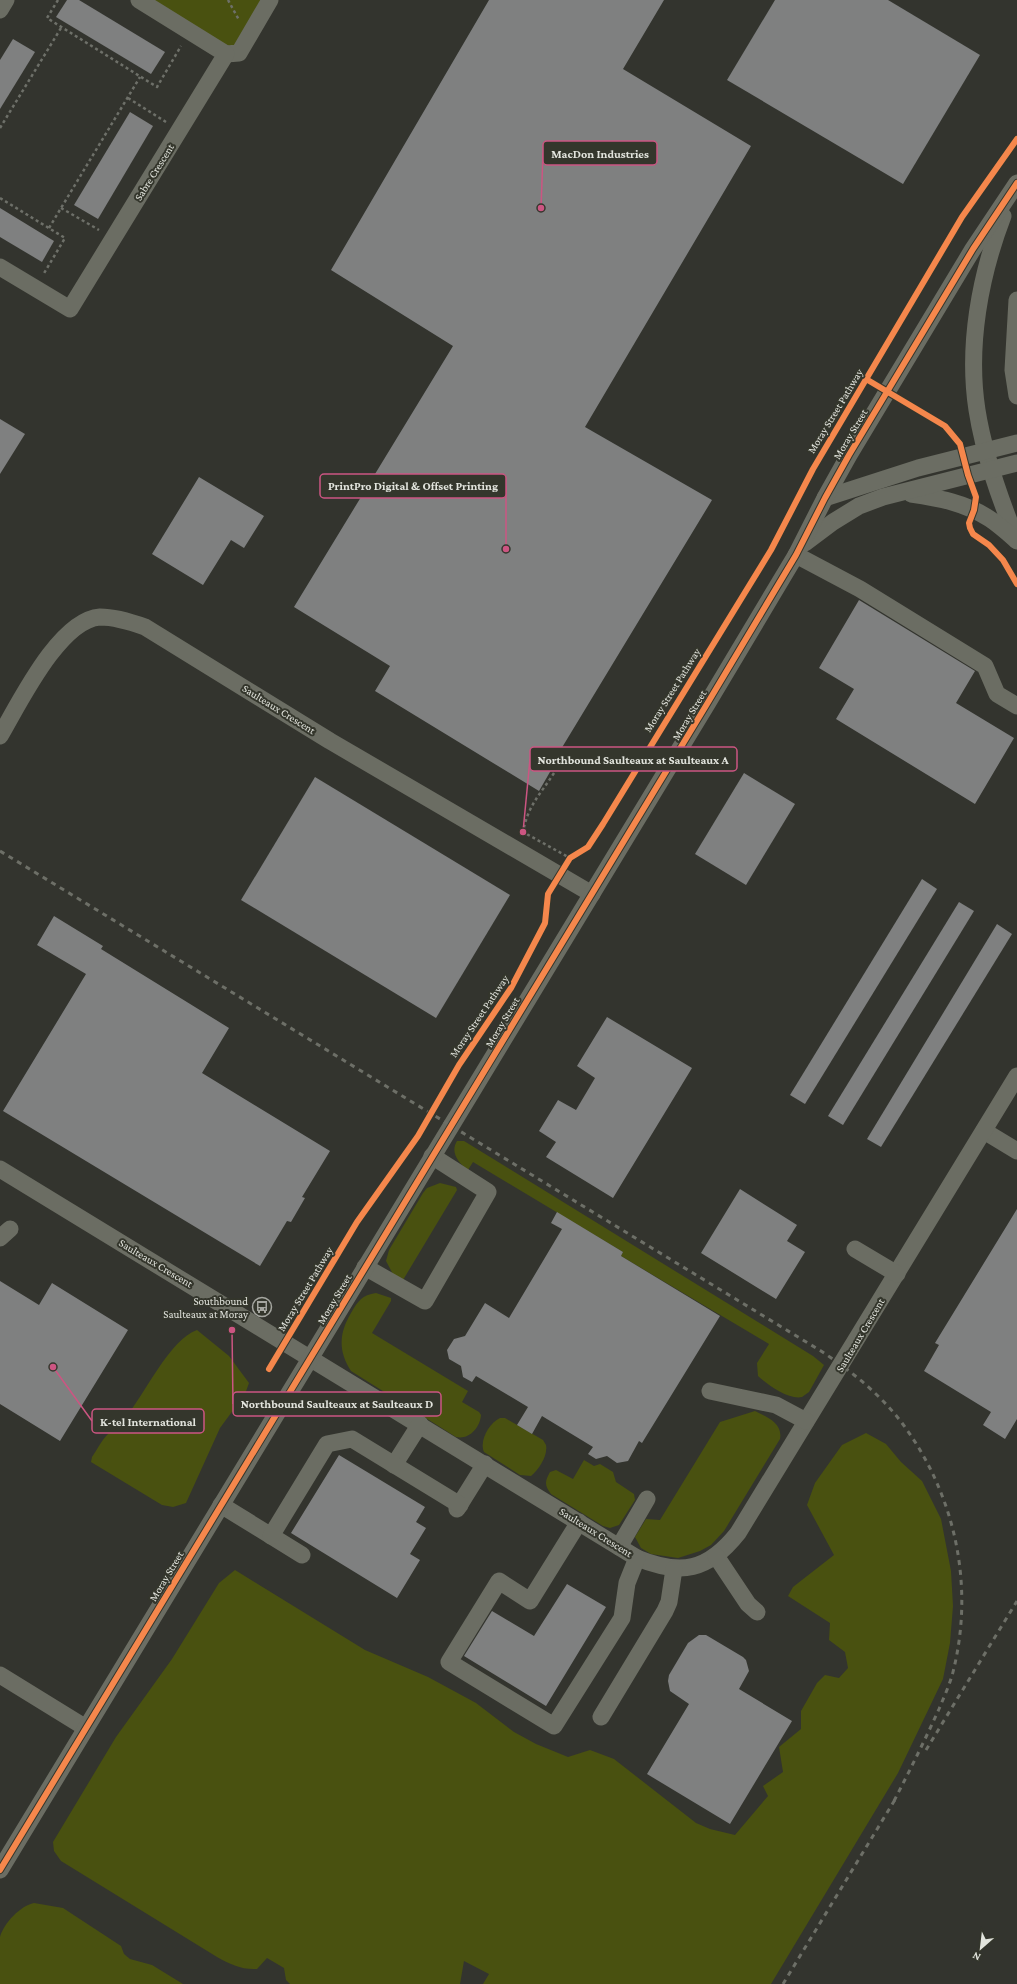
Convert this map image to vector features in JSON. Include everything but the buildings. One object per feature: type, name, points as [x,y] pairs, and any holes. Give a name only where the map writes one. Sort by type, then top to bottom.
[{"type":"street","points":[[0,10],[6,0]]},
{"type":"street","points":[[139,0],[226,54],[239,53],[270,0]]},
{"type":"street","name":"Sabre Crescent","points":[[0,267],[70,309],[226,54]]},
{"type":"street","name":"Moray Street","points":[[991,469],[985,450],[977,409],[974,374],[980,293],[989,254],[1016,184]]},
{"type":"street","name":"Moray Street","points":[[0,1870],[592,894],[798,551],[825,498],[969,256],[1016,184]]},
{"type":"street","points":[[1017,300],[1013,370],[1017,396]]},
{"type":"street","points":[[825,498],[911,470],[1017,443]]},
{"type":"street","name":"Moray Street","points":[[798,551],[833,522],[859,506],[883,498],[1017,463]]},
{"type":"street","points":[[991,469],[1017,541]]},
{"type":"street","points":[[905,493],[937,497],[965,506],[991,519],[1017,541]]},
{"type":"street","points":[[798,551],[985,666],[997,694],[1017,706]]},
{"type":"street","name":"Saulteaux Crescent","points":[[0,736],[52,649],[65,636],[80,625],[98,617],[113,618],[130,622],[145,627],[299,722],[592,894]]},
{"type":"street","name":"Saulteaux Crescent","points":[[0,1169],[311,1357],[637,1558],[656,1566],[674,1569],[689,1567],[716,1556],[738,1533],[1017,1076]]},
{"type":"street","points":[[984,1131],[1017,1151]]},
{"type":"street","points":[[365,1267],[425,1301],[488,1192],[432,1156]]},
{"type":"street","points":[[855,1249],[897,1274]]},
{"type":"street","points":[[710,1391],[776,1405],[806,1421]]},
{"type":"street","points":[[394,1465],[420,1424]]},
{"type":"street","points":[[271,1536],[327,1444],[352,1439],[458,1507],[485,1464]]},
{"type":"street","points":[[620,1547],[647,1499]]},
{"type":"street","points":[[221,1505],[302,1554]]},
{"type":"street","points":[[579,1522],[530,1600],[499,1581],[449,1662],[554,1726],[622,1618],[627,1583],[637,1558]]},
{"type":"street","points":[[716,1556],[748,1604],[757,1612]]},
{"type":"street","points":[[601,1717],[665,1611],[669,1602],[674,1569]]},
{"type":"street","points":[[0,1675],[86,1728]]},
{"type":"path","points":[[58,0],[47,18],[157,87],[190,31]]},
{"type":"path","points":[[0,128],[61,28]]},
{"type":"path","points":[[48,228],[140,77]]},
{"type":"path","points":[[128,98],[180,130]]},
{"type":"path","points":[[0,198],[65,238],[35,288]]},
{"type":"path","points":[[60,208],[113,239]]},
{"type":"path","points":[[554,773],[533,802],[526,815],[523,832],[573,857],[559,876]]},
{"type":"green space","points":[[139,0],[270,0],[239,53]]},
{"type":"green space","points":[[457,1141],[464,1141],[813,1356],[824,1365],[809,1392],[802,1397],[791,1396],[767,1384],[758,1376],[757,1363],[769,1344],[621,1256],[623,1252],[473,1162],[468,1170],[458,1161],[456,1157],[454,1149]]},
{"type":"green space","points":[[440,1183],[456,1187],[457,1190],[403,1280],[394,1276],[386,1261],[389,1250],[423,1193],[427,1188]]},
{"type":"green space","points":[[376,1293],[391,1298],[391,1301],[372,1333],[468,1391],[462,1402],[479,1412],[481,1415],[476,1428],[469,1435],[465,1437],[456,1437],[351,1371],[342,1349],[342,1335],[344,1328],[358,1302],[367,1295]]},
{"type":"green space","points":[[197,1330],[229,1356],[249,1383],[245,1394],[220,1428],[186,1503],[173,1507],[162,1505],[91,1462],[92,1457],[103,1440],[126,1417],[167,1356],[187,1335]]},
{"type":"green space","points":[[755,1411],[769,1418],[777,1425],[780,1433],[780,1439],[724,1531],[711,1545],[700,1551],[678,1558],[651,1554],[641,1548],[635,1537],[646,1519],[660,1520],[720,1422]]},
{"type":"green space","points":[[500,1418],[505,1418],[543,1440],[546,1445],[546,1454],[537,1470],[531,1476],[520,1475],[484,1452],[483,1443],[486,1433],[492,1424]]},
{"type":"green space","points":[[866,1433],[886,1444],[901,1462],[922,1481],[941,1519],[951,1571],[953,1606],[950,1643],[943,1679],[898,1773],[771,1984],[483,1984],[489,1974],[464,1961],[460,1984],[290,1984],[286,1980],[284,1968],[267,1958],[257,1969],[246,1969],[217,1957],[61,1861],[54,1851],[53,1842],[116,1737],[172,1659],[219,1583],[235,1570],[365,1650],[428,1677],[476,1703],[514,1732],[536,1744],[568,1757],[590,1750],[614,1759],[696,1823],[710,1829],[735,1835],[768,1796],[763,1786],[783,1772],[779,1747],[801,1729],[801,1711],[817,1683],[825,1675],[839,1678],[848,1668],[845,1652],[829,1640],[830,1623],[788,1596],[793,1587],[834,1555],[807,1505],[815,1483],[842,1445]]},
{"type":"green space","points":[[584,1460],[594,1466],[600,1464],[613,1472],[616,1482],[634,1494],[635,1500],[619,1525],[610,1528],[603,1526],[551,1494],[547,1488],[546,1481],[550,1472],[556,1470],[573,1479]]},
{"type":"green space","points":[[34,1903],[63,1908],[121,1946],[124,1954],[130,1959],[152,1965],[183,1984],[0,1984],[0,1937],[2,1932],[5,1926],[18,1911]]},
{"type":"railway","points":[[0,851],[821,1351],[854,1375],[884,1402],[902,1423],[920,1451],[935,1480],[947,1510],[956,1542],[961,1574],[962,1606],[959,1639],[950,1681],[939,1709],[894,1801]]},
{"type":"railway","points":[[926,1750],[1017,1601]]},
{"type":"railway","points":[[783,1984],[896,1798]]},
{"type":"cycle path","name":"Moray Street Pathway","points":[[269,1369],[357,1222],[418,1136],[459,1065],[511,988],[545,923],[548,894],[570,858],[588,847],[603,824],[771,550],[813,469],[962,217],[1017,139]]},
{"type":"cycle path","points":[[0,1870],[707,704],[796,555],[849,455],[973,249],[1017,183]]},
{"type":"cycle path","name":"Moray Street Pathway","points":[[866,379],[945,426],[960,444],[968,475],[976,497],[974,510],[969,523],[970,528],[973,534],[989,545],[1003,560],[1017,584]]},
{"type":"place","name":"MacDon Industries","points":[[541,208]]},
{"type":"place","name":"PrintPro Digital & Offset Printing","points":[[506,549]]},
{"type":"place","name":"Northbound Saulteaux at Saulteaux A","points":[[523,832]]},
{"type":"place","name":"Southbound Saulteaux at Moray","points":[[262,1307]]},
{"type":"place","name":"Northbound Saulteaux at Saulteaux D","points":[[232,1330]]},
{"type":"place","name":"K-tel International","points":[[53,1367]]}]
